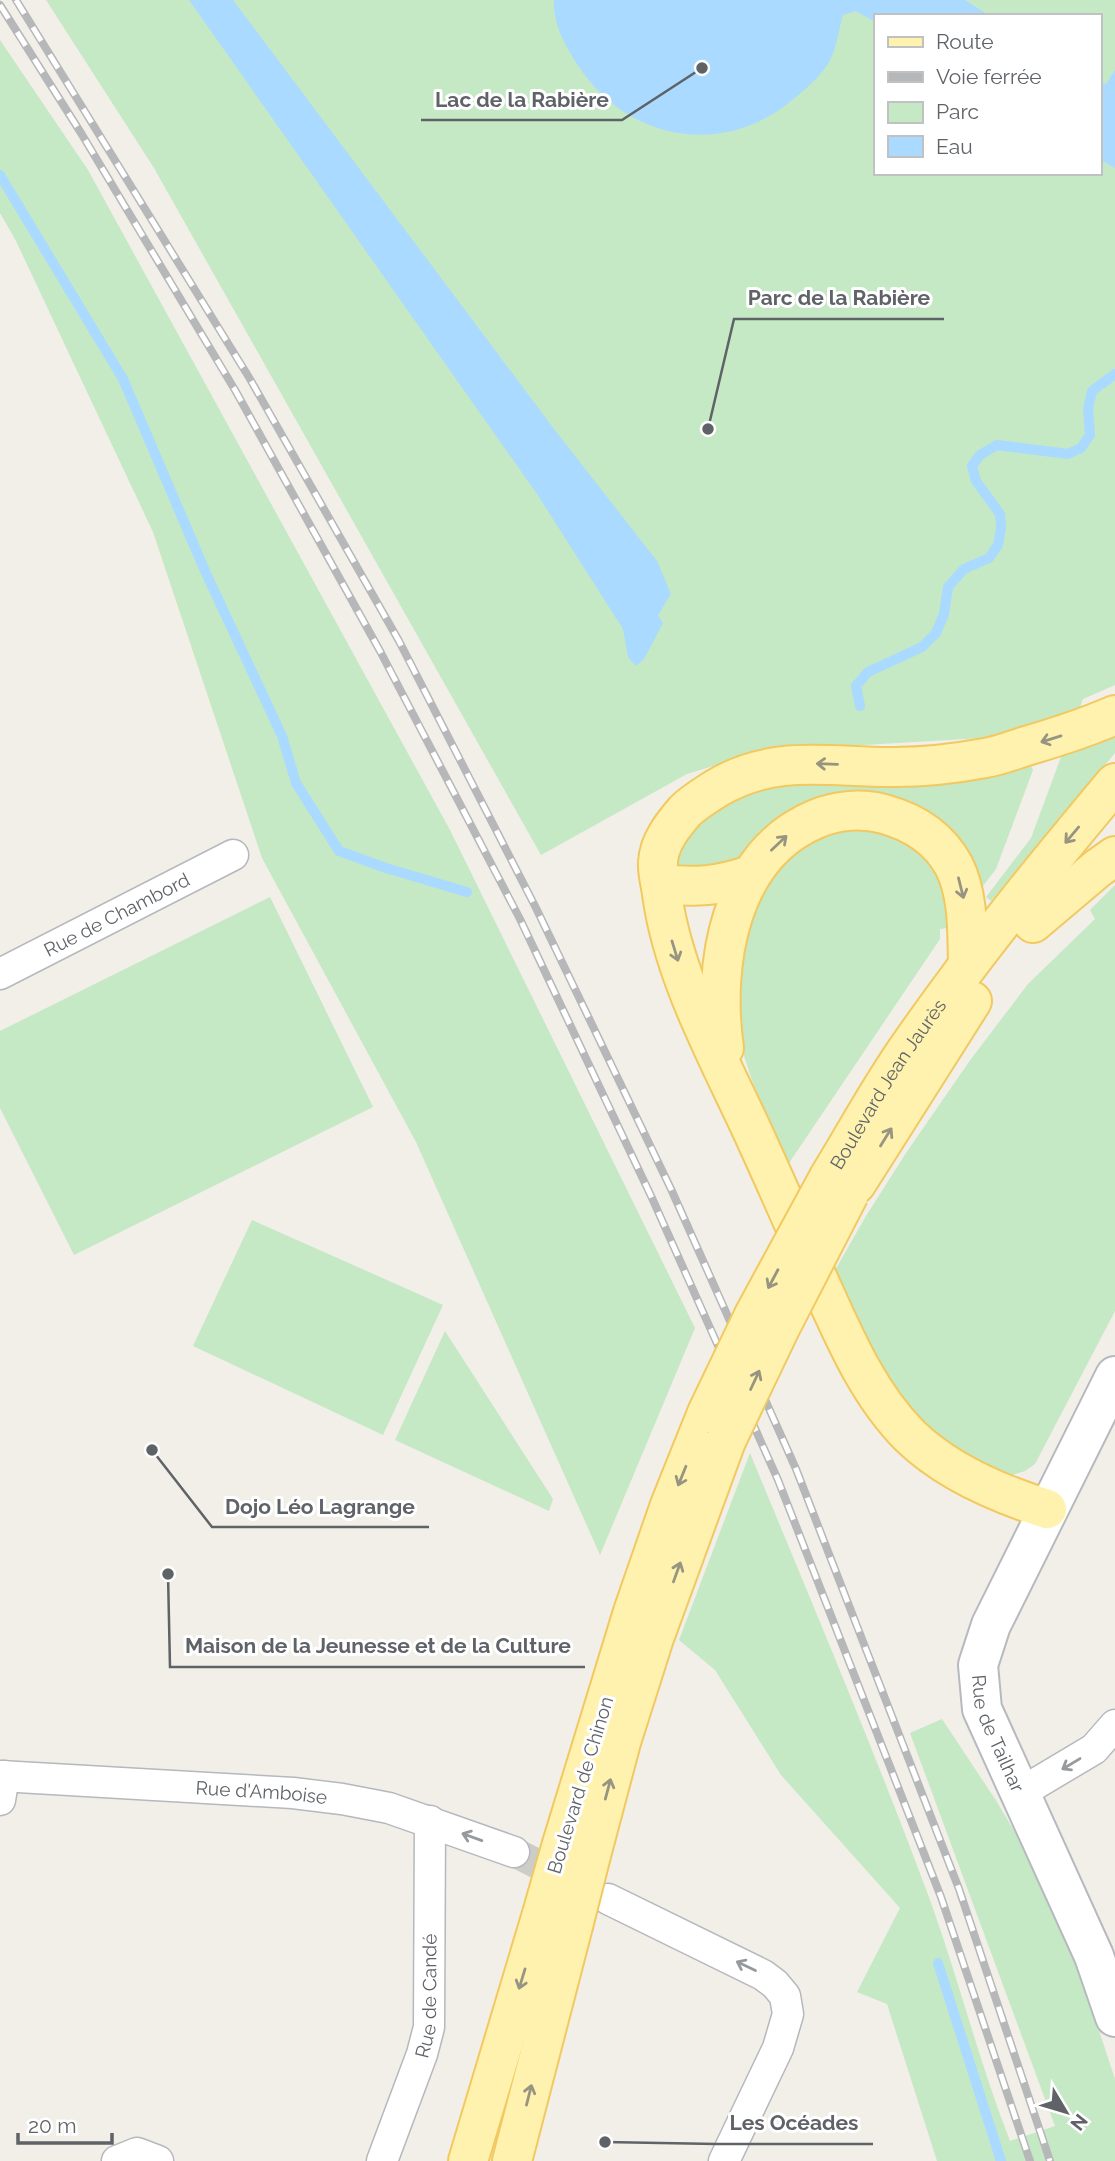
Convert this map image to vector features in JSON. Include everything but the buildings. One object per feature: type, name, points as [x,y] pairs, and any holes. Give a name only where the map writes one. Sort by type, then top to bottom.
[{"type":"main road","points":[[1047,1509],[1011,1497],[940,1460],[911,1436],[875,1392],[855,1358],[828,1301],[700,1019],[666,923],[658,863],[662,844],[688,808],[732,779],[779,765],[805,763],[896,767],[986,758],[1085,728],[1115,715]]},
{"type":"main road","name":"Boulevard Jean Jaurès","points":[[717,1427],[780,1328],[839,1185],[909,1046],[1001,921],[1115,783]]},
{"type":"main road","points":[[727,1074],[720,1003],[722,969],[733,917],[751,875],[779,841],[793,830],[823,816],[856,811],[877,812],[904,821],[930,836],[953,865],[962,886],[968,965]]},
{"type":"main road","name":"Boulevard Jean Jaurès","points":[[839,1185],[967,1007],[1115,822]]},
{"type":"main road","points":[[1033,923],[1115,856]]},
{"type":"main road","points":[[661,884],[703,887],[751,875]]},
{"type":"main road","name":"Boulevard de Chinon","points":[[512,2161],[557,1920],[576,1849],[621,1742],[717,1427]]},
{"type":"main road","name":"Boulevard de Chinon","points":[[468,2161],[557,1920]]},
{"type":"street","name":"Rue de Chambord","points":[[0,974],[233,855]]},
{"type":"street","name":"Rue de Tailhar","points":[[1115,1376],[991,1625],[978,1665],[982,1709],[1094,1956],[1115,2017]]},
{"type":"street","points":[[1020,1793],[1094,1749],[1115,1725]]},
{"type":"street","name":"Rue d'Amboise","points":[[1,1784],[293,1793],[389,1808],[514,1852]]},
{"type":"street","name":"Rue de Candé","points":[[382,2161],[422,2054],[429,2027],[430,1821]]},
{"type":"street","points":[[608,1899],[764,1975],[785,1996],[788,2014],[778,2048],[724,2161]]},
{"type":"street","points":[[117,2161],[137,2152],[158,2161]]},
{"type":"green space","points":[[46,0],[1115,0],[1115,685],[1083,699],[1075,722],[999,737],[762,751],[687,774],[541,855],[154,168]]},
{"type":"green space","points":[[0,40],[88,170],[450,830],[695,1328],[600,1555],[416,1142],[262,858],[153,532],[15,239],[0,213]]},
{"type":"green space","points":[[1115,729],[1115,753],[991,901],[986,897],[1031,838],[1064,749]]},
{"type":"green space","points":[[1029,762],[1033,770],[996,869],[976,895],[904,807],[741,858],[725,867],[672,868],[681,835],[705,810],[763,782]]},
{"type":"green space","points":[[857,828],[901,842],[926,859],[943,884],[947,900],[947,928],[940,929],[940,939],[789,1163],[753,1083],[742,1050],[736,958],[762,888],[777,868],[819,834]]},
{"type":"green space","points":[[1115,885],[1115,1311],[1035,1464],[1012,1475],[999,1473],[954,1447],[922,1421],[887,1381],[834,1272],[906,1153],[971,1059],[1028,984],[1095,919],[1090,910]]},
{"type":"green space","points":[[270,897],[373,1107],[74,1255],[0,1108],[0,1031]]},
{"type":"green space","points":[[252,1220],[443,1305],[383,1435],[193,1346]]},
{"type":"green space","points":[[445,1331],[553,1499],[549,1511],[395,1440]]},
{"type":"green space","points":[[750,1453],[909,1844],[1010,2141],[1055,2126],[910,1733],[942,1719],[997,1802],[1043,1879],[1078,1967],[1115,2079],[1115,2161],[937,2161],[887,2004],[857,1992],[900,1908],[781,1775],[715,1670],[679,1640]]},
{"type":"water","points":[[189,0],[233,0],[554,429],[657,561],[671,594],[658,615],[663,623],[644,659],[636,666],[628,657],[623,629],[537,494]]},
{"type":"water","points":[[554,0],[965,0],[987,14],[874,14],[874,21],[856,11],[843,15],[829,62],[807,88],[770,116],[740,129],[710,134],[680,133],[651,125],[623,111],[598,91],[564,42]]},
{"type":"water","points":[[1115,70],[1115,168],[1101,160],[1101,83],[1106,84]]},
{"type":"waterway","points":[[0,175],[123,379],[205,571],[282,736],[296,783],[339,851],[467,892]]},
{"type":"waterway","points":[[860,706],[856,686],[868,672],[922,647],[936,633],[944,614],[948,587],[964,569],[989,558],[998,545],[1000,514],[976,481],[972,466],[980,455],[997,445],[1068,454],[1081,448],[1090,435],[1088,409],[1092,391],[1115,374]]},
{"type":"waterway","points":[[938,1963],[1001,2161]]},
{"type":"tunnel","points":[[514,1852],[573,1882]]},
{"type":"railway","points":[[16,0],[250,379],[399,641],[536,908],[671,1189],[796,1469],[959,1889],[1050,2161]]},
{"type":"railway","points":[[0,5],[81,133],[235,390],[380,651],[520,919],[652,1198],[778,1480],[941,1897],[1030,2161]]},
{"type":"place","name":"Lac de la Rabière","points":[[702,68]]},
{"type":"place","name":"Parc de la Rabière","points":[[708,429]]},
{"type":"place","name":"Dojo Léo Lagrange","points":[[152,1450]]},
{"type":"place","name":"Maison de la Jeunesse et de la Culture","points":[[168,1574]]},
{"type":"place","name":"Les Océades","points":[[605,2142]]}]
